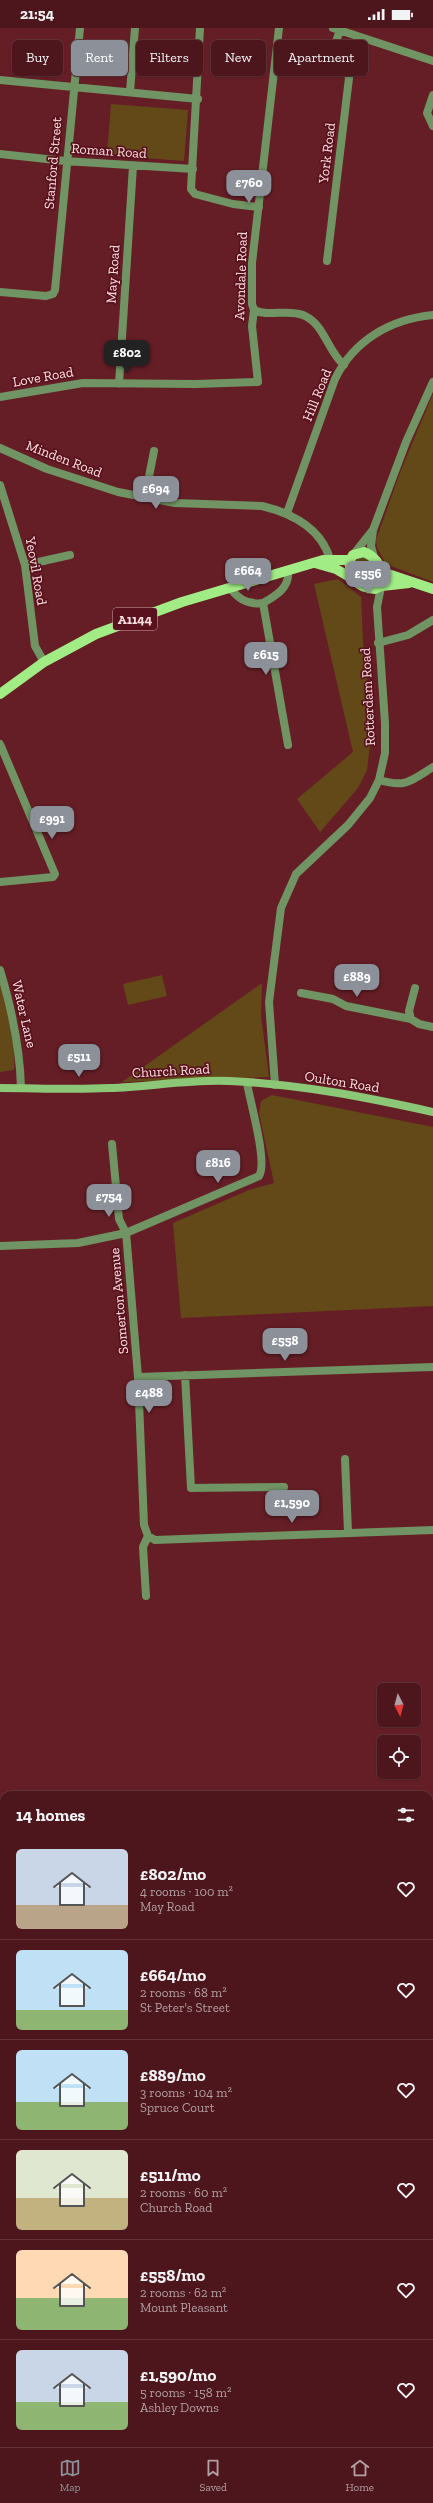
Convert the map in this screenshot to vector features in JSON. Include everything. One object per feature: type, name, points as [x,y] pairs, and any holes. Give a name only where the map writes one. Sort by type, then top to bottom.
[{"type":"main road","points":[[352,579],[351,558],[364,552],[374,557],[382,572],[381,586]]},
{"type":"main road","name":"A1144","points":[[0,694],[44,662],[96,634],[182,602],[330,559],[351,558]]},
{"type":"main road","points":[[315,563],[336,569],[366,589],[411,582]]},
{"type":"main road","points":[[382,572],[433,589]]},
{"type":"main road","name":"Church Road","points":[[0,1088],[110,1088],[147,1084],[247,1083]]},
{"type":"main road","name":"Oulton Road","points":[[247,1083],[275,1085],[354,1096],[433,1112]]},
{"type":"street","name":"Stanford Street","points":[[0,292],[46,296],[53,294],[55,290],[65,161],[80,28]]},
{"type":"street","points":[[130,92],[135,28]]},
{"type":"street","points":[[200,28],[198,99],[191,189],[195,194],[233,204],[259,207]]},
{"type":"street","name":"Avondale Road","points":[[258,382],[252,326],[254,310],[252,304],[252,263],[279,28]]},
{"type":"street","points":[[335,40],[337,29],[353,31],[433,61]]},
{"type":"street","name":"York Road","points":[[327,261],[348,76]]},
{"type":"street","points":[[0,80],[198,99]]},
{"type":"street","points":[[433,95],[427,113],[433,126]]},
{"type":"street","name":"Roman Road","points":[[0,154],[65,161],[193,169]]},
{"type":"street","name":"May Road","points":[[119,384],[133,166]]},
{"type":"street","points":[[254,310],[303,315],[321,329],[337,358],[344,365]]},
{"type":"street","name":"Hill Road","points":[[287,513],[335,379],[344,365],[365,341],[387,326],[407,319],[433,315]]},
{"type":"street","name":"Love Road","points":[[0,397],[63,385],[258,382]]},
{"type":"street","points":[[374,557],[371,546],[373,530],[406,442],[433,382]]},
{"type":"street","name":"Minden Road","points":[[0,448],[47,469],[118,492],[175,503],[262,506],[287,513],[312,530],[323,542],[330,559]]},
{"type":"street","points":[[145,497],[154,451]]},
{"type":"street","name":"Yeovil Road","points":[[0,484],[25,565],[35,646],[44,662]]},
{"type":"street","points":[[351,558],[373,530]]},
{"type":"street","points":[[315,563],[320,558],[323,542]]},
{"type":"street","points":[[25,565],[70,555]]},
{"type":"street","points":[[231,589],[236,595],[245,601],[263,603],[284,587],[288,579],[288,571]]},
{"type":"street","name":"Rotterdam Road","points":[[275,1085],[270,1030],[270,982],[281,908],[296,874],[348,825],[370,798],[379,780],[385,739],[377,606],[381,586]]},
{"type":"street","points":[[366,589],[377,606]]},
{"type":"street","points":[[263,603],[288,745]]},
{"type":"street","points":[[378,642],[408,635],[433,620]]},
{"type":"street","points":[[0,744],[56,874],[53,877],[0,882]]},
{"type":"street","points":[[379,780],[401,785],[410,782],[433,767]]},
{"type":"street","name":"Water Lane","points":[[0,970],[17,1031],[21,1062],[21,1088]]},
{"type":"street","points":[[411,1019],[409,1010],[415,988]]},
{"type":"street","points":[[301,993],[333,999],[346,1006],[411,1019],[419,1024],[433,1028]]},
{"type":"street","points":[[0,1246],[78,1243],[126,1233],[259,1176],[262,1171],[261,1156],[247,1083]]},
{"type":"street","name":"Somerton Avenue","points":[[112,1144],[119,1219],[126,1233],[138,1377],[144,1525],[148,1536],[143,1547],[146,1596]]},
{"type":"street","points":[[138,1377],[433,1368]]},
{"type":"street","points":[[185,1375],[191,1488],[284,1487]]},
{"type":"street","points":[[345,1459],[348,1532]]},
{"type":"street","points":[[148,1536],[155,1540],[433,1530]]},
{"type":"shaded area","points":[[111,104],[188,110],[184,161],[107,155]]},
{"type":"shaded area","points":[[433,394],[433,582],[386,564],[377,548],[376,540],[401,470]]},
{"type":"shaded area","points":[[363,556],[373,560],[380,580],[377,583],[368,582],[357,572],[356,560]]},
{"type":"shaded area","points":[[338,579],[361,597],[364,662],[373,718],[367,770],[358,788],[320,832],[297,799],[353,752],[314,584]]},
{"type":"shaded area","points":[[162,975],[167,996],[128,1005],[123,984]]},
{"type":"shaded area","points":[[262,983],[261,1016],[269,1077],[122,1082]]},
{"type":"shaded area","points":[[0,984],[15,1043],[14,1070],[0,1072]]},
{"type":"shaded area","points":[[272,1095],[433,1127],[433,1306],[181,1318],[173,1223],[249,1190],[274,1183],[259,1113],[261,1101]]}]
